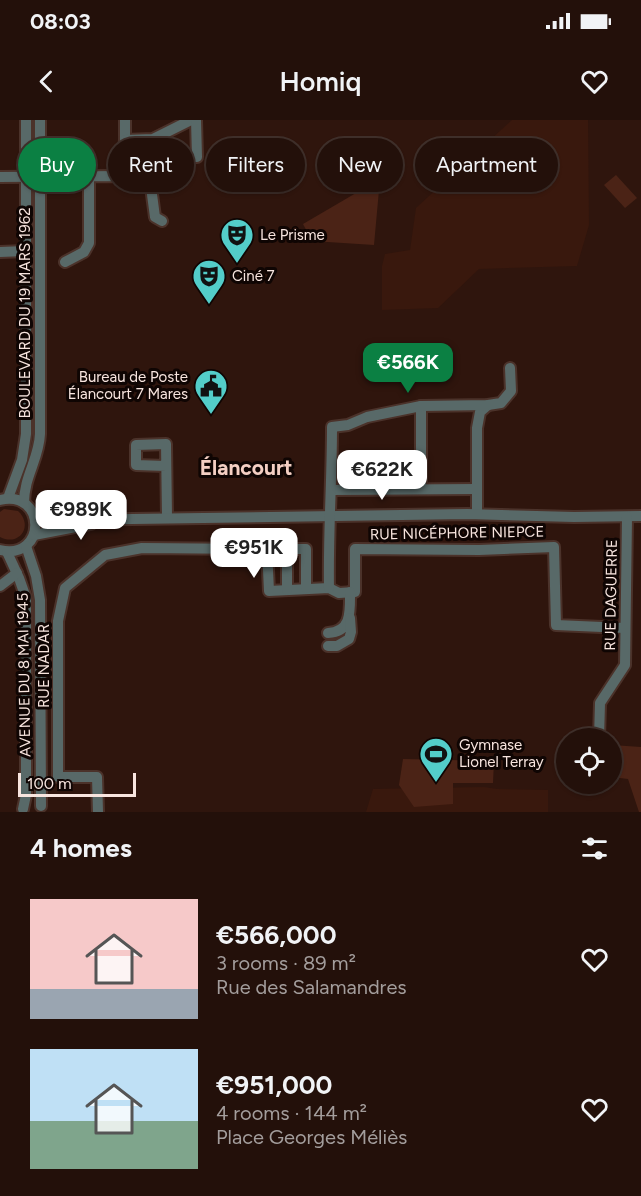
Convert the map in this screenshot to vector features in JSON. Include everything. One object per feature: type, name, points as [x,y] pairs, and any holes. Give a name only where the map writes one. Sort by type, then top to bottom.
[{"type":"street","name":"BOULEVARD DU 19 MARS 1962","points":[[26,120],[26,138]]},
{"type":"street","name":"BOULEVARD DU 19 MARS 1962","points":[[40,120],[40,138]]},
{"type":"street","points":[[125,120],[125,138]]},
{"type":"street","points":[[155,138],[194,120],[197,157],[194,157]]},
{"type":"street","points":[[0,177],[18,177]]},
{"type":"street","name":"BOULEVARD DU 19 MARS 1962","points":[[4,499],[22,460],[26,434],[26,192]]},
{"type":"street","name":"BOULEVARD DU 19 MARS 1962","points":[[24,503],[28,474],[39,447],[40,192]]},
{"type":"street","points":[[65,262],[84,252],[89,243],[89,192]]},
{"type":"street","points":[[150,192],[153,214],[162,221]]},
{"type":"street","points":[[0,252],[25,251]]},
{"type":"street","points":[[329,588],[328,529],[331,516],[332,427],[421,406],[501,403],[511,391],[510,368]]},
{"type":"street","points":[[477,514],[477,428],[480,412],[488,405]]},
{"type":"street","points":[[420,489],[421,406]]},
{"type":"street","points":[[166,466],[167,517]]},
{"type":"street","points":[[332,490],[476,489]]},
{"type":"street","points":[[4,499],[24,503],[34,515],[36,528],[26,546],[14,552],[4,551]]},
{"type":"street","points":[[34,515],[52,519],[477,514],[641,516]]},
{"type":"street","name":"RUE DAGUERRE","points":[[599,728],[600,703],[626,665],[627,517]]},
{"type":"street","points":[[34,535],[124,519]]},
{"type":"street","name":"AVENUE DU 8 MAI 1945","points":[[21,811],[35,805],[45,809],[40,684],[40,600],[36,576],[26,546]]},
{"type":"street","name":"RUE NICÉPHORE NIEPCE","points":[[350,592],[355,592],[356,549],[478,550],[554,547],[556,625],[625,628]]},
{"type":"street","name":"RUE NADAR","points":[[98,812],[97,777],[58,777],[58,621],[65,588],[105,555],[142,548],[287,549]]},
{"type":"street","points":[[267,549],[269,591],[329,588],[339,593],[350,592],[351,632],[349,639],[337,646],[328,646]]},
{"type":"street","points":[[287,590],[287,549],[306,549],[306,588]]},
{"type":"street","name":"AVENUE DU 8 MAI 1945","points":[[4,551],[17,573],[26,598],[26,795],[21,811]]},
{"type":"street","points":[[2,581],[17,573]]},
{"type":"street","points":[[328,633],[335,633],[343,628],[350,617]]},
{"type":"street","points":[[40,654],[57,641],[57,681],[40,684]]},
{"type":"shaded area","points":[[512,120],[588,120],[589,225],[577,266],[479,269],[438,308],[382,310],[382,266],[385,254],[410,250],[416,208],[433,192],[558,192],[558,138],[492,138]]},
{"type":"shaded area","points":[[616,175],[637,198],[625,208],[604,185]]},
{"type":"shaded area","points":[[358,192],[379,192],[374,245],[312,241],[303,224]]},
{"type":"shaded area","points":[[4,509],[18,511],[25,523],[22,533],[13,539],[0,537],[0,512]]},
{"type":"shaded area","points":[[622,746],[641,747],[641,812],[639,812],[628,779],[622,778]]},
{"type":"shaded area","name":"Gymnase Lionel Terray","points":[[403,759],[494,761],[493,783],[453,783],[453,804],[414,807],[399,785]]},
{"type":"shaded area","points":[[484,787],[548,790],[548,812],[366,812],[373,789]]},
{"type":"place","name":"Le Prisme","points":[[237,264]]},
{"type":"place","name":"Ciné 7","points":[[209,305]]},
{"type":"place","name":"Bureau de Poste Élancourt 7 Mares","points":[[211,415]]},
{"type":"place","name":"Gymnase Lionel Terray","points":[[436,783]]},
{"type":"district","name":"Élancourt","points":[[246,467]]}]
